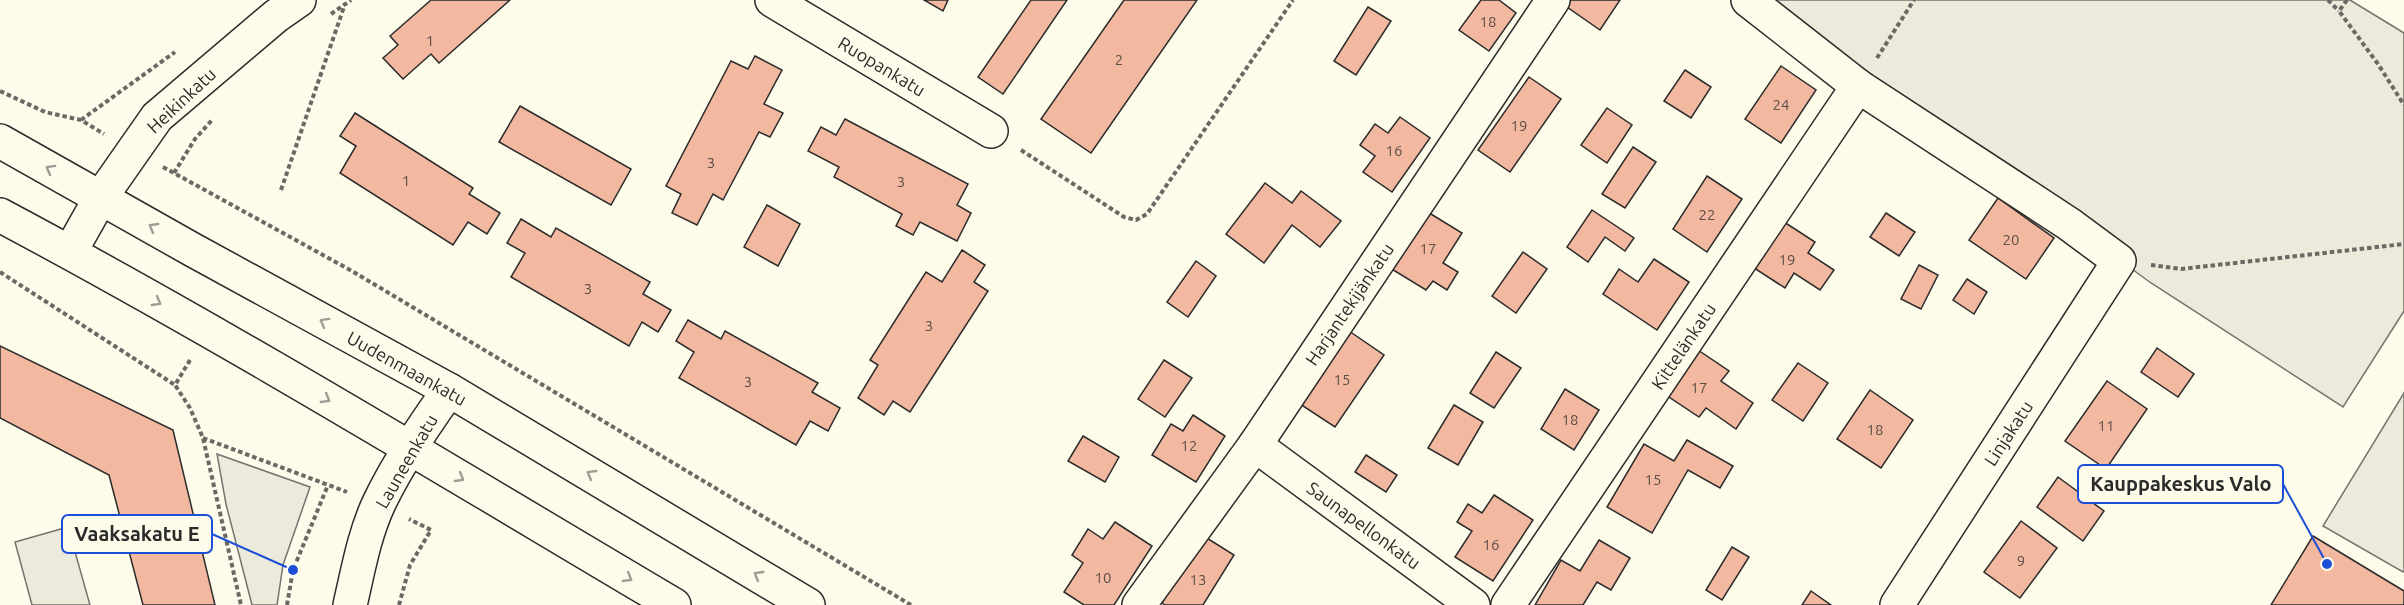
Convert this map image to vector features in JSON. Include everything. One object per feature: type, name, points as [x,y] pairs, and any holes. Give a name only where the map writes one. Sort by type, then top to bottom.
[{"type":"street","name":"Heikinkatu","points":[[70,252],[101,196],[157,117],[276,16],[299,0]]},
{"type":"street","name":"Ruopankatu","points":[[772,0],[991,131]]},
{"type":"street","name":"Harjantekijänkatu","points":[[1139,605],[1255,445],[1553,0]]},
{"type":"street","points":[[1748,0],[1858,86],[2069,224],[2119,261]]},
{"type":"street","name":"Kittelänkatu","points":[[1508,605],[1858,86]]},
{"type":"street","name":"Uudenmaankatu","points":[[0,141],[449,390],[808,605]]},
{"type":"street","points":[[0,215],[70,252],[674,605]]},
{"type":"street","name":"Linjakatu","points":[[1897,605],[2119,261]]},
{"type":"street","name":"Launeenkatu","points":[[350,605],[360,560],[379,504],[410,449],[449,390]]},
{"type":"street","name":"Saunapellonkatu","points":[[1255,445],[1473,605]]},
{"type":"path","points":[[991,131],[1124,217],[1136,220],[1147,214],[1293,0]]},
{"type":"path","points":[[1858,86],[1914,0]]},
{"type":"path","points":[[2328,0],[2378,63],[2404,105]]},
{"type":"path","points":[[2339,11],[2347,0]]},
{"type":"path","points":[[281,190],[345,4]]},
{"type":"path","points":[[81,120],[182,47]]},
{"type":"path","points":[[0,91],[45,112],[81,120],[352,271],[911,605]]},
{"type":"path","points":[[2119,261],[2181,269],[2404,244]]},
{"type":"path","points":[[0,272],[175,385],[190,408],[203,438],[241,605]]},
{"type":"path","points":[[175,385],[194,352]]},
{"type":"path","points":[[203,438],[379,504],[431,530],[410,565],[399,605]]},
{"type":"path","points":[[287,605],[293,570],[328,485]]},
{"type":"shaded area","points":[[1771,0],[2350,0],[2404,33],[2404,311],[2343,407],[2151,283],[1885,88]]},
{"type":"shaded area","points":[[2404,393],[2404,570],[2403,572],[2323,526]]},
{"type":"shaded area","points":[[217,454],[310,487],[283,565],[277,605],[252,605],[226,504]]},
{"type":"shaded area","points":[[68,527],[90,605],[32,605],[15,542]]},
{"type":"building","points":[[431,0],[510,0],[439,63],[431,54],[403,79],[383,58],[398,45],[390,36]]},
{"type":"building","points":[[924,0],[948,0],[943,11]]},
{"type":"building","points":[[1031,0],[1067,0],[1003,94],[978,77]]},
{"type":"building","points":[[1124,0],[1197,0],[1091,153],[1041,119]]},
{"type":"building","points":[[1481,0],[1499,0],[1516,13],[1489,51],[1459,30]]},
{"type":"building","points":[[1571,0],[1620,0],[1600,30],[1567,7]]},
{"type":"building","points":[[1368,7],[1391,21],[1356,75],[1334,61]]},
{"type":"building","points":[[755,56],[782,70],[764,104],[783,113],[770,137],[759,132],[723,200],[713,194],[697,225],[672,213],[681,194],[666,186],[731,61],[748,69]]},
{"type":"building","points":[[1781,66],[1816,90],[1781,143],[1745,119]]},
{"type":"building","points":[[1685,70],[1711,87],[1691,118],[1664,101]]},
{"type":"building","points":[[1529,77],[1561,99],[1510,172],[1478,150]]},
{"type":"building","points":[[520,106],[631,169],[611,205],[499,142]]},
{"type":"building","points":[[1607,108],[1632,125],[1607,163],[1581,145]]},
{"type":"building","points":[[355,113],[473,188],[469,194],[500,213],[487,234],[468,222],[453,245],[340,173],[356,146],[340,136]]},
{"type":"building","points":[[1400,117],[1430,138],[1392,192],[1363,172],[1375,156],[1360,145],[1375,124],[1388,133]]},
{"type":"building","points":[[845,119],[968,184],[957,205],[971,213],[957,241],[920,222],[913,235],[896,226],[902,214],[834,177],[839,167],[808,151],[821,127],[836,135]]},
{"type":"building","points":[[1633,147],[1656,162],[1625,208],[1602,194]]},
{"type":"building","points":[[1707,176],[1742,199],[1707,252],[1673,229]]},
{"type":"building","points":[[1265,183],[1292,203],[1301,191],[1341,221],[1320,247],[1292,225],[1264,263],[1226,234]]},
{"type":"building","points":[[1998,198],[2054,238],[2026,279],[1969,240]]},
{"type":"building","points":[[767,205],[800,224],[778,266],[744,247]]},
{"type":"building","points":[[1592,210],[1634,238],[1625,251],[1605,237],[1588,262],[1567,247]]},
{"type":"building","points":[[1426,211],[1462,233],[1443,263],[1458,272],[1447,290],[1433,281],[1426,290],[1390,268]]},
{"type":"building","points":[[1886,213],[1915,232],[1899,256],[1870,237]]},
{"type":"building","points":[[521,219],[551,237],[556,228],[650,282],[643,294],[671,310],[658,332],[642,322],[629,346],[511,277],[525,253],[507,243]]},
{"type":"building","points":[[1781,220],[1815,242],[1808,253],[1834,270],[1820,290],[1794,273],[1785,288],[1751,266]]},
{"type":"building","points":[[962,250],[985,265],[974,282],[988,291],[910,412],[893,401],[884,415],[858,398],[878,365],[870,360],[926,272],[942,282]]},
{"type":"building","points":[[1523,252],[1547,269],[1516,313],[1492,296]]},
{"type":"building","points":[[1654,259],[1689,282],[1657,330],[1603,294],[1619,269],[1638,282]]},
{"type":"building","points":[[1196,261],[1216,276],[1188,317],[1167,302]]},
{"type":"building","points":[[1919,265],[1938,275],[1921,309],[1901,299]]},
{"type":"building","points":[[1967,279],[1987,292],[1974,314],[1953,300]]},
{"type":"building","points":[[688,320],[721,339],[725,331],[818,383],[812,392],[840,408],[828,431],[810,421],[796,445],[679,378],[694,352],[676,341]]},
{"type":"building","points":[[1349,331],[1384,355],[1335,427],[1300,404]]},
{"type":"building","points":[[0,346],[173,430],[215,605],[143,605],[109,475],[0,418]]},
{"type":"building","points":[[1695,348],[1729,371],[1721,381],[1753,403],[1736,429],[1706,408],[1699,417],[1663,393]]},
{"type":"building","points":[[2157,348],[2194,374],[2178,397],[2141,372]]},
{"type":"building","points":[[1496,352],[1521,368],[1494,408],[1470,393]]},
{"type":"building","points":[[1164,360],[1192,378],[1165,417],[1138,399]]},
{"type":"building","points":[[1798,363],[1828,383],[1803,421],[1772,400]]},
{"type":"building","points":[[2107,381],[2147,409],[2106,469],[2065,441]]},
{"type":"building","points":[[1565,389],[1599,410],[1574,450],[1541,429]]},
{"type":"building","points":[[1870,390],[1913,420],[1881,468],[1837,439]]},
{"type":"building","points":[[1454,405],[1483,422],[1458,465],[1428,448]]},
{"type":"building","points":[[1193,415],[1225,436],[1196,482],[1152,455],[1171,424],[1183,431]]},
{"type":"building","points":[[1083,436],[1119,457],[1105,482],[1068,461]]},
{"type":"building","points":[[1687,440],[1733,466],[1720,488],[1688,470],[1652,533],[1607,507],[1644,444],[1674,461]]},
{"type":"building","points":[[1366,455],[1397,475],[1386,492],[1355,472]]},
{"type":"building","points":[[2058,477],[2104,511],[2083,541],[2037,507]]},
{"type":"building","points":[[1494,495],[1533,520],[1493,581],[1455,557],[1472,531],[1457,522],[1468,504],[1482,513]]},
{"type":"building","points":[[2021,521],[2057,548],[2020,598],[1984,572]]},
{"type":"building","points":[[1115,522],[1152,546],[1114,605],[1084,605],[1064,592],[1083,563],[1072,555],[1088,529],[1103,539]]},
{"type":"building","points":[[1202,535],[1234,555],[1203,605],[1165,605],[1162,603]]},
{"type":"building","points":[[2313,536],[2404,591],[2404,605],[2271,605]]},
{"type":"building","points":[[1599,540],[1630,558],[1611,590],[1597,582],[1583,605],[1535,605],[1561,560],[1580,571]]},
{"type":"building","points":[[1732,547],[1749,557],[1722,600],[1706,590]]},
{"type":"building","points":[[1811,591],[1831,605],[1802,605]]},
{"type":"place","name":"Kauppakeskus Valo","points":[[2327,564]]},
{"type":"place","name":"Vaaksakatu E","points":[[293,570]]}]
